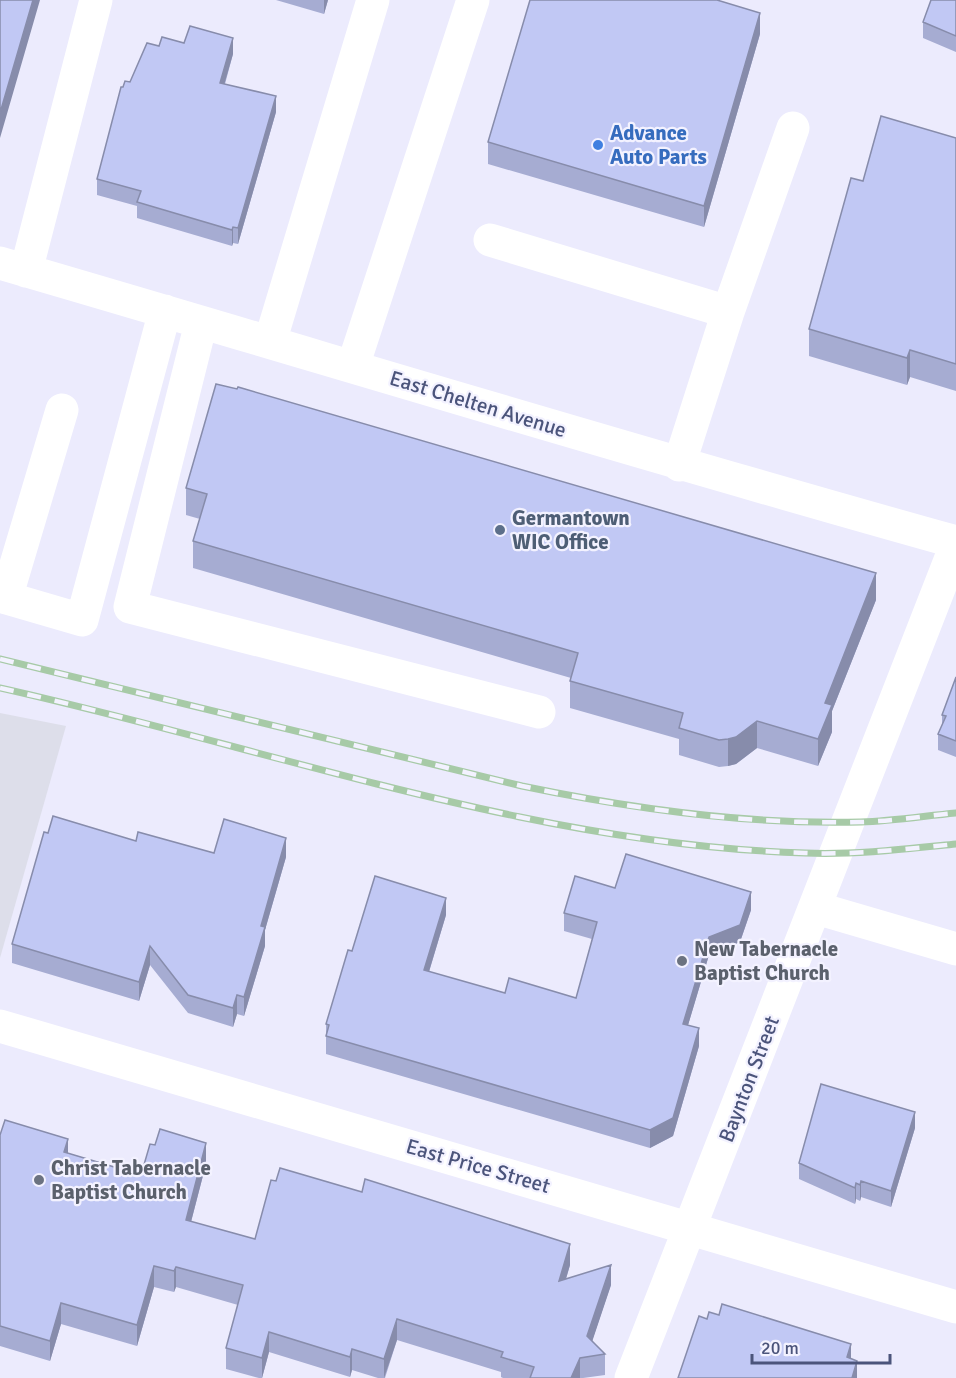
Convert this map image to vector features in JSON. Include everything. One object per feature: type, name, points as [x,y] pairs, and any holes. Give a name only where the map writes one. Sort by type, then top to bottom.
[{"type":"street","points":[[13,267],[96,0]]},
{"type":"street","points":[[270,342],[374,0]]},
{"type":"street","points":[[353,366],[473,0]]},
{"type":"street","points":[[679,465],[728,312],[793,128]]},
{"type":"street","points":[[490,240],[728,312]]},
{"type":"street","name":"East Chelten Avenue","points":[[13,267],[353,366],[679,465],[956,543]]},
{"type":"street","points":[[62,410],[3,597],[82,620],[165,311]]},
{"type":"street","points":[[201,322],[130,607],[540,712]]},
{"type":"street","name":"Baynton Street","points":[[631,1378],[816,908],[956,543]]},
{"type":"street","points":[[816,908],[956,949]]},
{"type":"street","name":"East Price Street","points":[[0,1026],[956,1307]]},
{"type":"shaded area","points":[[0,713],[66,726],[0,958]]},
{"type":"building","points":[[0,0],[33,0],[0,113]]},
{"type":"building","points":[[530,0],[717,0],[760,13],[704,206],[488,142]]},
{"type":"building","points":[[931,0],[956,0],[956,36],[923,22]]},
{"type":"building","points":[[190,26],[233,38],[220,83],[276,96],[238,228],[233,227],[232,230],[137,202],[141,191],[97,179],[121,87],[125,81],[130,82],[147,43],[159,46],[162,37],[184,43]]},
{"type":"building","points":[[881,116],[956,138],[956,364],[910,350],[907,358],[809,329],[851,178],[863,181]]},
{"type":"building","points":[[216,384],[237,389],[238,387],[876,573],[825,703],[832,705],[818,739],[757,721],[736,737],[719,740],[679,728],[683,713],[570,681],[578,653],[193,541],[207,494],[186,488]]},
{"type":"building","points":[[956,677],[956,741],[938,734],[946,716],[942,715]]},
{"type":"building","points":[[53,816],[136,841],[138,832],[214,853],[224,819],[286,838],[261,926],[265,927],[244,997],[237,995],[233,1008],[188,995],[150,946],[139,982],[12,944],[44,832],[48,833]]},
{"type":"building","points":[[626,854],[751,892],[740,925],[709,937],[683,1024],[699,1028],[673,1118],[650,1130],[326,1036],[329,1025],[326,1024],[348,950],[352,951],[375,876],[446,898],[424,970],[505,993],[509,978],[576,998],[597,922],[564,913],[575,876],[615,888]]},
{"type":"building","points":[[821,1084],[915,1112],[891,1191],[861,1181],[860,1185],[856,1183],[855,1188],[799,1163]]},
{"type":"building","points":[[5,1120],[68,1139],[64,1152],[141,1175],[150,1144],[155,1145],[160,1129],[206,1143],[186,1220],[255,1239],[271,1180],[276,1181],[280,1168],[362,1192],[365,1179],[570,1244],[559,1281],[611,1265],[587,1336],[605,1354],[580,1358],[571,1378],[530,1378],[534,1367],[501,1357],[503,1352],[397,1319],[384,1359],[352,1349],[350,1357],[269,1332],[262,1358],[226,1348],[243,1285],[176,1267],[174,1271],[154,1266],[137,1325],[61,1303],[50,1341],[0,1326],[0,1135]]},
{"type":"building","points":[[722,1304],[851,1344],[847,1357],[857,1361],[852,1378],[678,1378],[699,1316],[707,1319],[709,1312],[719,1315]]},
{"type":"railway","points":[[0,659],[522,786],[606,802],[690,814],[776,821],[873,821],[956,813]]},
{"type":"railway","points":[[0,688],[400,790],[500,813],[601,832],[703,846],[805,853],[899,850],[956,844]]},
{"type":"place","name":"Advance Auto Parts","points":[[598,145]]},
{"type":"place","name":"Germantown WIC Office","points":[[500,530]]},
{"type":"place","name":"New Tabernacle Baptist Church","points":[[682,961]]},
{"type":"place","name":"Christ Tabernacle Baptist Church","points":[[39,1180]]}]
